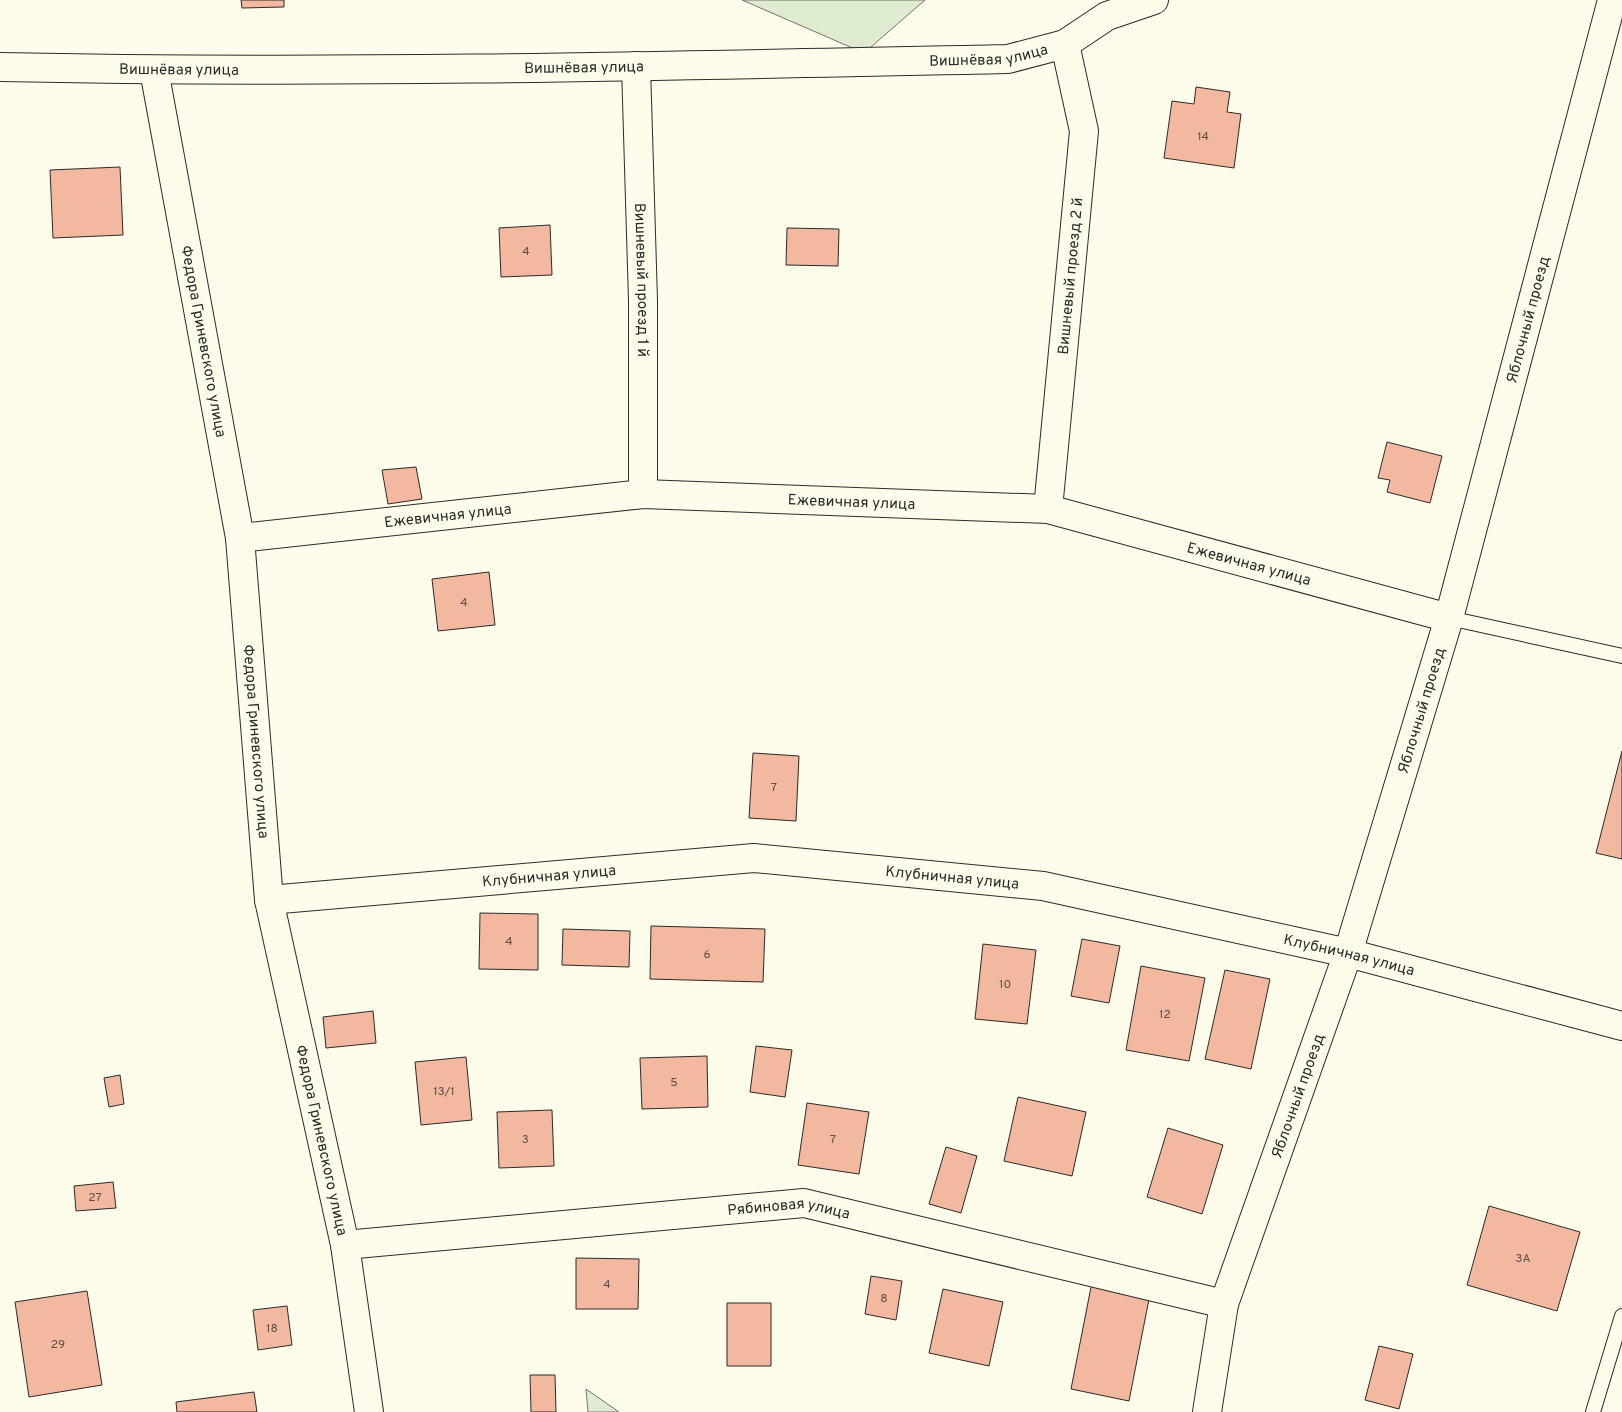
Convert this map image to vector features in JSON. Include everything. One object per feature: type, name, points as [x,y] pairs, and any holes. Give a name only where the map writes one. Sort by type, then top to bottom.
[{"type":"street","name":"Вишнёвая улица","points":[[0,67],[154,70],[636,66],[1008,59],[1065,44],[1107,16],[1154,0]]},
{"type":"street","name":"Яблочный проезд","points":[[1208,1412],[1224,1304],[1348,953],[1449,618],[1612,0]]},
{"type":"street","name":"Вишневый проезд 2 й","points":[[1048,509],[1084,131],[1065,44]]},
{"type":"street","name":"Вишневый проезд 1 й","points":[[636,66],[643,301],[642,494]]},
{"type":"street","name":"Федора Гриневского улица","points":[[154,70],[240,538],[268,900],[345,1245],[369,1412]]},
{"type":"street","name":"Ежевичная улица","points":[[240,538],[642,494],[1048,509],[1449,618]]},
{"type":"street","name":"Клубничная улица","points":[[268,900],[754,858],[1043,886],[1348,953],[1622,1026]]},
{"type":"street","name":"Рябиновая улица","points":[[345,1245],[804,1203],[1224,1304]]},
{"type":"lane","points":[[1449,618],[1622,656]]},
{"type":"lane","points":[[1593,1412],[1622,1316]]},
{"type":"green space","points":[[742,0],[925,0],[864,53]]},
{"type":"green space","points":[[586,1389],[619,1412],[588,1412]]},
{"type":"building","points":[[241,0],[284,0],[284,7],[242,8]]},
{"type":"building","points":[[1196,87],[1230,92],[1227,112],[1241,114],[1234,168],[1164,158],[1172,101],[1194,104]]},
{"type":"building","points":[[120,167],[123,235],[53,238],[50,170]]},
{"type":"building","points":[[550,225],[552,275],[501,277],[499,228]]},
{"type":"building","points":[[787,228],[839,229],[838,266],[786,265]]},
{"type":"building","points":[[1387,442],[1442,456],[1430,503],[1387,492],[1390,480],[1378,478]]},
{"type":"building","points":[[416,467],[422,499],[388,504],[382,470]]},
{"type":"building","points":[[489,572],[495,625],[438,631],[432,579]]},
{"type":"building","points":[[1622,751],[1622,859],[1596,853]]},
{"type":"building","points":[[753,753],[799,756],[796,821],[749,818]]},
{"type":"building","points":[[480,913],[538,914],[538,970],[479,969]]},
{"type":"building","points":[[651,926],[765,929],[763,982],[650,979]]},
{"type":"building","points":[[563,929],[630,931],[629,967],[562,965]]},
{"type":"building","points":[[1082,939],[1120,946],[1109,1003],[1071,996]]},
{"type":"building","points":[[983,944],[1036,950],[1027,1024],[975,1019]]},
{"type":"building","points":[[1141,966],[1205,978],[1189,1061],[1126,1050]]},
{"type":"building","points":[[1225,970],[1270,979],[1251,1069],[1205,1059]]},
{"type":"building","points":[[373,1011],[376,1043],[326,1048],[323,1017]]},
{"type":"building","points":[[756,1046],[792,1050],[785,1097],[750,1092]]},
{"type":"building","points":[[707,1056],[708,1107],[642,1109],[640,1058]]},
{"type":"building","points":[[466,1057],[472,1120],[421,1125],[415,1062]]},
{"type":"building","points":[[120,1075],[124,1104],[109,1107],[104,1078]]},
{"type":"building","points":[[1018,1097],[1086,1112],[1072,1176],[1004,1161]]},
{"type":"building","points":[[807,1103],[869,1112],[859,1174],[798,1165]]},
{"type":"building","points":[[552,1110],[554,1166],[499,1168],[497,1112]]},
{"type":"building","points":[[1168,1128],[1223,1145],[1202,1214],[1147,1197]]},
{"type":"building","points":[[946,1147],[977,1156],[961,1213],[929,1204]]},
{"type":"building","points":[[113,1182],[116,1208],[76,1211],[74,1186]]},
{"type":"building","points":[[1489,1206],[1580,1232],[1557,1311],[1467,1285]]},
{"type":"building","points":[[576,1258],[639,1259],[638,1309],[576,1309]]},
{"type":"building","points":[[871,1276],[902,1281],[896,1320],[865,1314]]},
{"type":"building","points":[[1092,1282],[1150,1294],[1129,1401],[1071,1389]]},
{"type":"building","points":[[943,1289],[1003,1302],[989,1366],[929,1353]]},
{"type":"building","points":[[87,1291],[102,1385],[29,1397],[15,1302]]},
{"type":"building","points":[[727,1303],[771,1303],[771,1366],[727,1366]]},
{"type":"building","points":[[287,1306],[292,1345],[258,1350],[253,1310]]},
{"type":"building","points":[[1379,1346],[1413,1354],[1399,1409],[1365,1400]]},
{"type":"building","points":[[530,1375],[555,1375],[556,1412],[531,1412]]},
{"type":"building","points":[[254,1392],[257,1412],[177,1412],[176,1402]]}]
